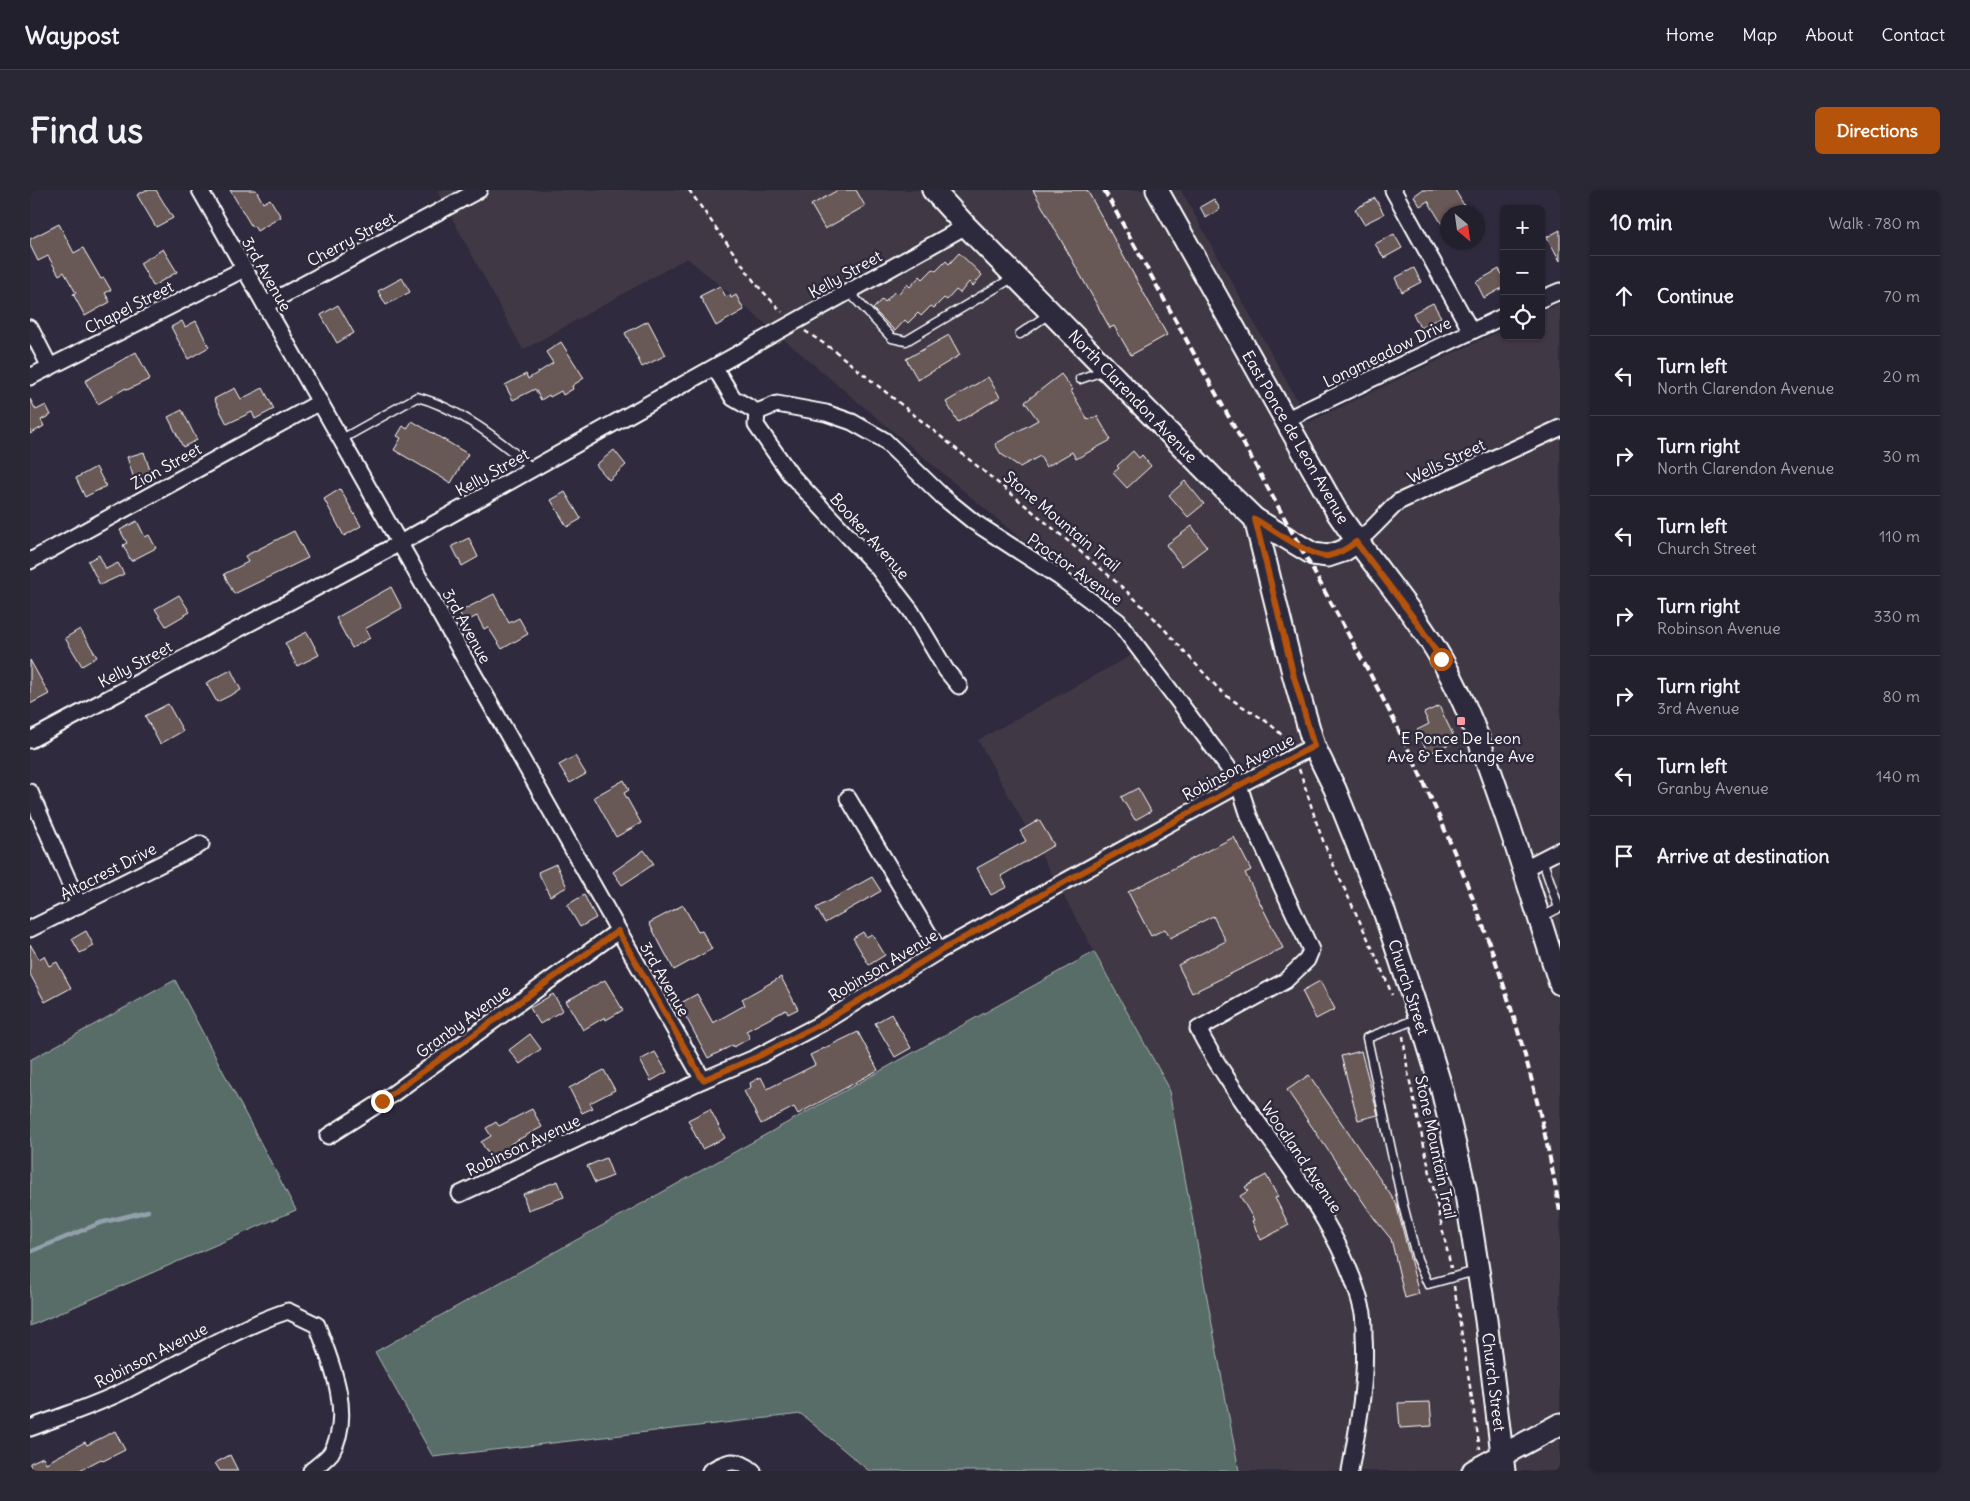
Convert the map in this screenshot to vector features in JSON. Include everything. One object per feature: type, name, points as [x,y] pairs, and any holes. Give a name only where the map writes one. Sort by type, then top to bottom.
[{"type":"street","name":"3rd Avenue","points":[[200,190],[703,1080]]},
{"type":"street","name":"Cherry Street","points":[[265,305],[480,190]]},
{"type":"street","name":"North Clarendon Avenue","points":[[933,190],[1051,313],[1255,519],[1312,554],[1328,556],[1343,551],[1356,542]]},
{"type":"street","name":"East Ponce de Leon Avenue","points":[[1157,190],[1337,512],[1356,542],[1416,621],[1453,681],[1534,864],[1540,918],[1560,984]]},
{"type":"street","points":[[1393,190],[1471,331]]},
{"type":"street","name":"Kelly Street","points":[[30,740],[400,543],[966,226]]},
{"type":"street","name":"Chapel Street","points":[[30,377],[244,269]]},
{"type":"street","points":[[1545,297],[1560,290]]},
{"type":"street","name":"Longmeadow Drive","points":[[1285,420],[1500,318]]},
{"type":"street","points":[[30,328],[50,367]]},
{"type":"street","points":[[715,368],[733,398],[757,412]]},
{"type":"street","name":"Zion Street","points":[[30,561],[320,402]]},
{"type":"street","name":"Proctor Avenue","points":[[757,412],[777,404],[826,413],[852,422],[884,440],[943,497],[974,522],[1059,577],[1118,621],[1153,669],[1190,714],[1227,766],[1238,786],[1249,816],[1311,950],[1307,960]]},
{"type":"street","name":"Booker Avenue","points":[[757,412],[756,425],[790,474],[877,567],[911,611],[946,670],[959,686]]},
{"type":"street","name":"Wells Street","points":[[1356,542],[1371,531],[1398,502],[1560,428]]},
{"type":"street","name":"Church Street","points":[[1255,519],[1294,677],[1314,746],[1335,789],[1385,914],[1442,1090],[1465,1188],[1478,1270],[1503,1463]]},
{"type":"street","name":"Robinson Avenue","points":[[460,1194],[703,1080],[757,1057],[822,1023],[940,951],[1314,746]]},
{"type":"street","points":[[30,792],[79,905]]},
{"type":"street","points":[[848,798],[940,951]]},
{"type":"street","name":"Altacrest Drive","points":[[30,930],[201,844]]},
{"type":"street","points":[[1534,864],[1560,850]]},
{"type":"street","name":"Granby Avenue","points":[[328,1136],[382,1101],[618,931]]},
{"type":"street","name":"Woodland Avenue","points":[[1307,960],[1285,981],[1198,1029],[1213,1058],[1316,1205],[1347,1266],[1363,1314],[1366,1358],[1359,1420],[1350,1471]]},
{"type":"street","name":"Robinson Avenue","points":[[30,1428],[125,1391],[215,1342],[262,1319],[288,1311],[317,1325],[333,1368],[339,1397],[340,1433],[330,1454],[311,1471]]},
{"type":"street","points":[[1473,1471],[1503,1463],[1560,1424]]},
{"type":"street","points":[[710,1471],[726,1462],[736,1462],[746,1465],[753,1471]]},
{"type":"lane","points":[[849,292],[892,338],[906,341],[1015,276]]},
{"type":"lane","points":[[1020,334],[1051,313]]},
{"type":"lane","points":[[1080,379],[1106,369]]},
{"type":"lane","points":[[342,440],[417,398],[431,401],[485,430],[533,469]]},
{"type":"lane","points":[[1420,1018],[1367,1038],[1403,1206],[1417,1259],[1428,1284],[1478,1270]]},
{"type":"path","points":[[689,190],[751,277],[787,318]]},
{"type":"path","name":"Stone Mountain Trail","points":[[802,329],[835,350],[1006,488],[1123,588],[1150,614],[1217,687],[1239,706],[1270,724],[1282,736],[1290,748]]},
{"type":"path","points":[[1297,765],[1314,818],[1331,859],[1371,942],[1394,1002]]},
{"type":"path","name":"Stone Mountain Trail","points":[[1402,1031],[1408,1072],[1450,1267]]},
{"type":"path","points":[[1454,1288],[1480,1450]]},
{"type":"shaded area","points":[[437,190],[1181,190],[1309,422],[1500,331],[1500,340],[1545,340],[1545,310],[1560,303],[1560,1471],[1239,1471],[1168,1086],[978,740],[1148,646],[687,258],[523,350]]},
{"type":"green space","points":[[1094,952],[1168,1086],[1239,1471],[869,1471],[801,1414],[433,1457],[375,1352]]},
{"type":"green space","points":[[175,980],[296,1210],[30,1326],[30,1060]]},
{"type":"building","points":[[146,190],[156,190],[173,218],[156,227],[137,195]]},
{"type":"building","points":[[230,190],[256,190],[263,203],[270,199],[281,217],[257,231],[254,226],[252,227]]},
{"type":"building","points":[[838,190],[856,190],[865,206],[825,229],[811,205]]},
{"type":"building","points":[[1033,190],[1087,190],[1167,335],[1131,355],[1114,326],[1110,328]]},
{"type":"building","points":[[1422,190],[1455,190],[1464,205],[1440,205],[1440,221],[1428,201],[1420,206],[1414,196]]},
{"type":"building","points":[[1375,198],[1384,214],[1364,224],[1355,209]]},
{"type":"building","points":[[1214,199],[1220,209],[1206,218],[1200,207]]},
{"type":"building","points":[[59,224],[74,253],[83,248],[101,279],[104,278],[111,290],[105,293],[110,302],[85,316],[73,294],[76,293],[64,272],[59,275],[48,256],[38,261],[30,245],[30,239]]},
{"type":"building","points":[[1560,230],[1560,261],[1547,237]]},
{"type":"building","points":[[1394,234],[1402,248],[1384,258],[1375,244]]},
{"type":"building","points":[[163,249],[177,272],[153,286],[140,263]]},
{"type":"building","points":[[959,253],[982,275],[973,286],[969,282],[960,293],[956,290],[947,300],[944,298],[934,308],[931,306],[921,316],[918,313],[908,323],[905,320],[895,331],[873,309],[882,299],[885,302],[895,291],[898,294],[907,284],[910,287],[920,276],[923,279],[933,269],[936,271],[946,261],[949,264]]},
{"type":"building","points":[[1414,268],[1421,282],[1402,292],[1395,278]]},
{"type":"building","points":[[1499,269],[1500,271],[1500,289],[1484,298],[1476,282]]},
{"type":"building","points":[[402,278],[410,292],[386,305],[378,291]]},
{"type":"building","points":[[720,286],[726,297],[730,295],[731,298],[736,295],[744,310],[716,326],[700,296]]},
{"type":"building","points":[[1433,303],[1441,317],[1420,328],[1413,313]]},
{"type":"building","points":[[338,305],[354,333],[337,343],[321,315]]},
{"type":"building","points":[[182,321],[185,327],[196,321],[209,347],[188,359],[171,327]]},
{"type":"building","points":[[648,321],[666,355],[642,367],[625,333]]},
{"type":"building","points":[[949,335],[960,355],[918,380],[906,359]]},
{"type":"building","points":[[561,342],[584,378],[572,386],[573,389],[563,395],[561,391],[541,400],[535,389],[513,400],[505,385],[526,374],[528,379],[553,363],[546,352]]},
{"type":"building","points":[[136,352],[150,379],[127,390],[126,388],[98,404],[85,381]]},
{"type":"building","points":[[1061,374],[1073,390],[1071,391],[1088,420],[1097,416],[1111,440],[1076,459],[1072,452],[1046,467],[1040,456],[1020,467],[1001,454],[995,444],[1038,420],[1025,402]]},
{"type":"building","points":[[988,377],[1000,397],[958,422],[946,402]]},
{"type":"building","points":[[235,388],[241,399],[263,388],[274,409],[255,419],[252,412],[227,424],[214,399]]},
{"type":"building","points":[[30,399],[36,410],[46,405],[51,415],[41,420],[44,426],[30,434]]},
{"type":"building","points":[[182,410],[197,440],[183,447],[168,417]]},
{"type":"building","points":[[412,421],[468,454],[451,483],[394,450],[401,438],[397,436],[403,426],[407,429]]},
{"type":"building","points":[[614,450],[626,465],[609,480],[596,465]]},
{"type":"building","points":[[1133,451],[1139,458],[1142,455],[1151,466],[1127,488],[1113,473],[1119,468],[1117,466]]},
{"type":"building","points":[[144,452],[153,480],[136,485],[127,457]]},
{"type":"building","points":[[96,467],[106,486],[85,497],[76,478]]},
{"type":"building","points":[[1185,481],[1204,504],[1188,517],[1169,495]]},
{"type":"building","points":[[340,489],[361,526],[344,536],[324,499]]},
{"type":"building","points":[[565,492],[581,519],[567,527],[551,500]]},
{"type":"building","points":[[137,521],[145,537],[149,535],[156,548],[131,561],[123,545],[127,543],[120,530]]},
{"type":"building","points":[[1192,526],[1207,547],[1182,566],[1166,545]]},
{"type":"building","points":[[294,531],[308,558],[234,594],[224,574],[248,562],[245,556]]},
{"type":"building","points":[[469,538],[478,557],[462,566],[452,546]]},
{"type":"building","points":[[99,555],[106,569],[118,563],[124,574],[100,585],[88,561]]},
{"type":"building","points":[[391,587],[402,608],[365,629],[370,638],[352,648],[336,618]]},
{"type":"building","points":[[494,594],[509,623],[519,618],[528,634],[502,649],[488,627],[484,629],[477,616],[465,622],[459,612]]},
{"type":"building","points":[[179,595],[190,612],[166,626],[155,609]]},
{"type":"building","points":[[80,629],[97,657],[82,666],[65,638]]},
{"type":"building","points":[[307,632],[319,655],[297,666],[285,643]]},
{"type":"building","points":[[30,660],[49,694],[30,704]]},
{"type":"building","points":[[231,670],[241,690],[217,702],[206,683]]},
{"type":"building","points":[[168,704],[183,731],[160,744],[145,716]]},
{"type":"building","points":[[1439,706],[1456,741],[1428,754],[1417,730],[1429,724],[1424,713]]},
{"type":"building","points":[[575,756],[586,774],[570,783],[559,765]]},
{"type":"building","points":[[624,780],[629,790],[624,793],[641,823],[616,837],[594,797]]},
{"type":"building","points":[[1138,788],[1151,811],[1135,820],[1121,797]]},
{"type":"building","points":[[1039,820],[1054,845],[1001,876],[1007,887],[991,895],[977,868],[1026,841],[1020,831]]},
{"type":"building","points":[[1234,837],[1251,870],[1245,873],[1283,948],[1192,993],[1178,965],[1226,941],[1213,916],[1170,938],[1165,929],[1151,936],[1128,892]]},
{"type":"building","points":[[644,850],[654,864],[622,885],[613,872]]},
{"type":"building","points":[[556,864],[567,887],[550,896],[538,872]]},
{"type":"building","points":[[872,877],[881,891],[825,923],[816,908]]},
{"type":"building","points":[[584,895],[596,918],[580,927],[567,905]]},
{"type":"building","points":[[683,905],[698,932],[702,931],[712,949],[674,970],[649,923]]},
{"type":"building","points":[[86,931],[94,946],[80,953],[72,939]]},
{"type":"building","points":[[863,932],[866,937],[872,934],[885,955],[869,965],[853,938]]},
{"type":"building","points":[[30,944],[39,959],[44,956],[49,966],[57,962],[71,988],[45,1002],[30,974]]},
{"type":"building","points":[[781,977],[798,1009],[788,1014],[786,1010],[746,1031],[750,1038],[708,1058],[679,1004],[697,994],[713,1023],[745,1005],[742,999]]},
{"type":"building","points":[[605,980],[623,1010],[606,1020],[605,1017],[583,1030],[566,1001]]},
{"type":"building","points":[[1320,981],[1335,1009],[1316,1019],[1302,991]]},
{"type":"building","points":[[553,994],[563,1010],[540,1024],[530,1008]]},
{"type":"building","points":[[891,1014],[911,1048],[895,1057],[875,1023]]},
{"type":"building","points":[[858,1032],[878,1070],[798,1114],[794,1107],[761,1124],[744,1091],[751,1087],[750,1083],[761,1077],[767,1089],[815,1065],[810,1055]]},
{"type":"building","points":[[530,1034],[541,1049],[520,1064],[509,1050]]},
{"type":"building","points":[[1361,1051],[1378,1115],[1358,1120],[1341,1056]]},
{"type":"building","points":[[655,1052],[667,1072],[651,1081],[640,1060]]},
{"type":"building","points":[[604,1070],[615,1090],[590,1103],[593,1108],[582,1113],[569,1088]]},
{"type":"building","points":[[1309,1075],[1396,1203],[1419,1294],[1405,1298],[1391,1239],[1374,1218],[1287,1090]]},
{"type":"building","points":[[532,1109],[542,1127],[510,1144],[512,1148],[492,1160],[481,1142],[491,1136],[486,1128],[496,1122],[499,1126]]},
{"type":"building","points":[[710,1109],[725,1138],[702,1149],[688,1120]]},
{"type":"building","points":[[606,1158],[613,1176],[595,1183],[587,1166]]},
{"type":"building","points":[[1266,1175],[1278,1197],[1275,1198],[1289,1225],[1261,1240],[1252,1221],[1254,1220],[1240,1196],[1248,1191],[1245,1187]]},
{"type":"building","points":[[558,1181],[564,1197],[528,1210],[523,1194]]},
{"type":"building","points":[[1430,1402],[1432,1426],[1400,1428],[1398,1403]]},
{"type":"building","points":[[115,1431],[125,1450],[103,1461],[101,1459],[78,1471],[30,1471],[30,1463],[43,1457],[46,1463],[85,1442],[87,1445]]},
{"type":"building","points":[[230,1455],[238,1471],[220,1471],[215,1463]]},
{"type":"waterway","points":[[30,1252],[100,1223],[148,1211]]},
{"type":"railway","points":[[1104,190],[1369,672],[1402,736],[1432,801],[1461,867],[1509,1002],[1529,1071],[1546,1141],[1560,1212]]},
{"type":"place","name":"E Ponce De Leon Ave & Exchange Ave","points":[[1461,721]]},
{"type":"route","points":[[382,1101],[618,931],[703,1080],[757,1057],[822,1023],[940,951],[1314,746],[1294,677],[1255,519],[1312,554],[1328,556],[1343,551],[1356,542],[1416,621],[1441,659]]}]
